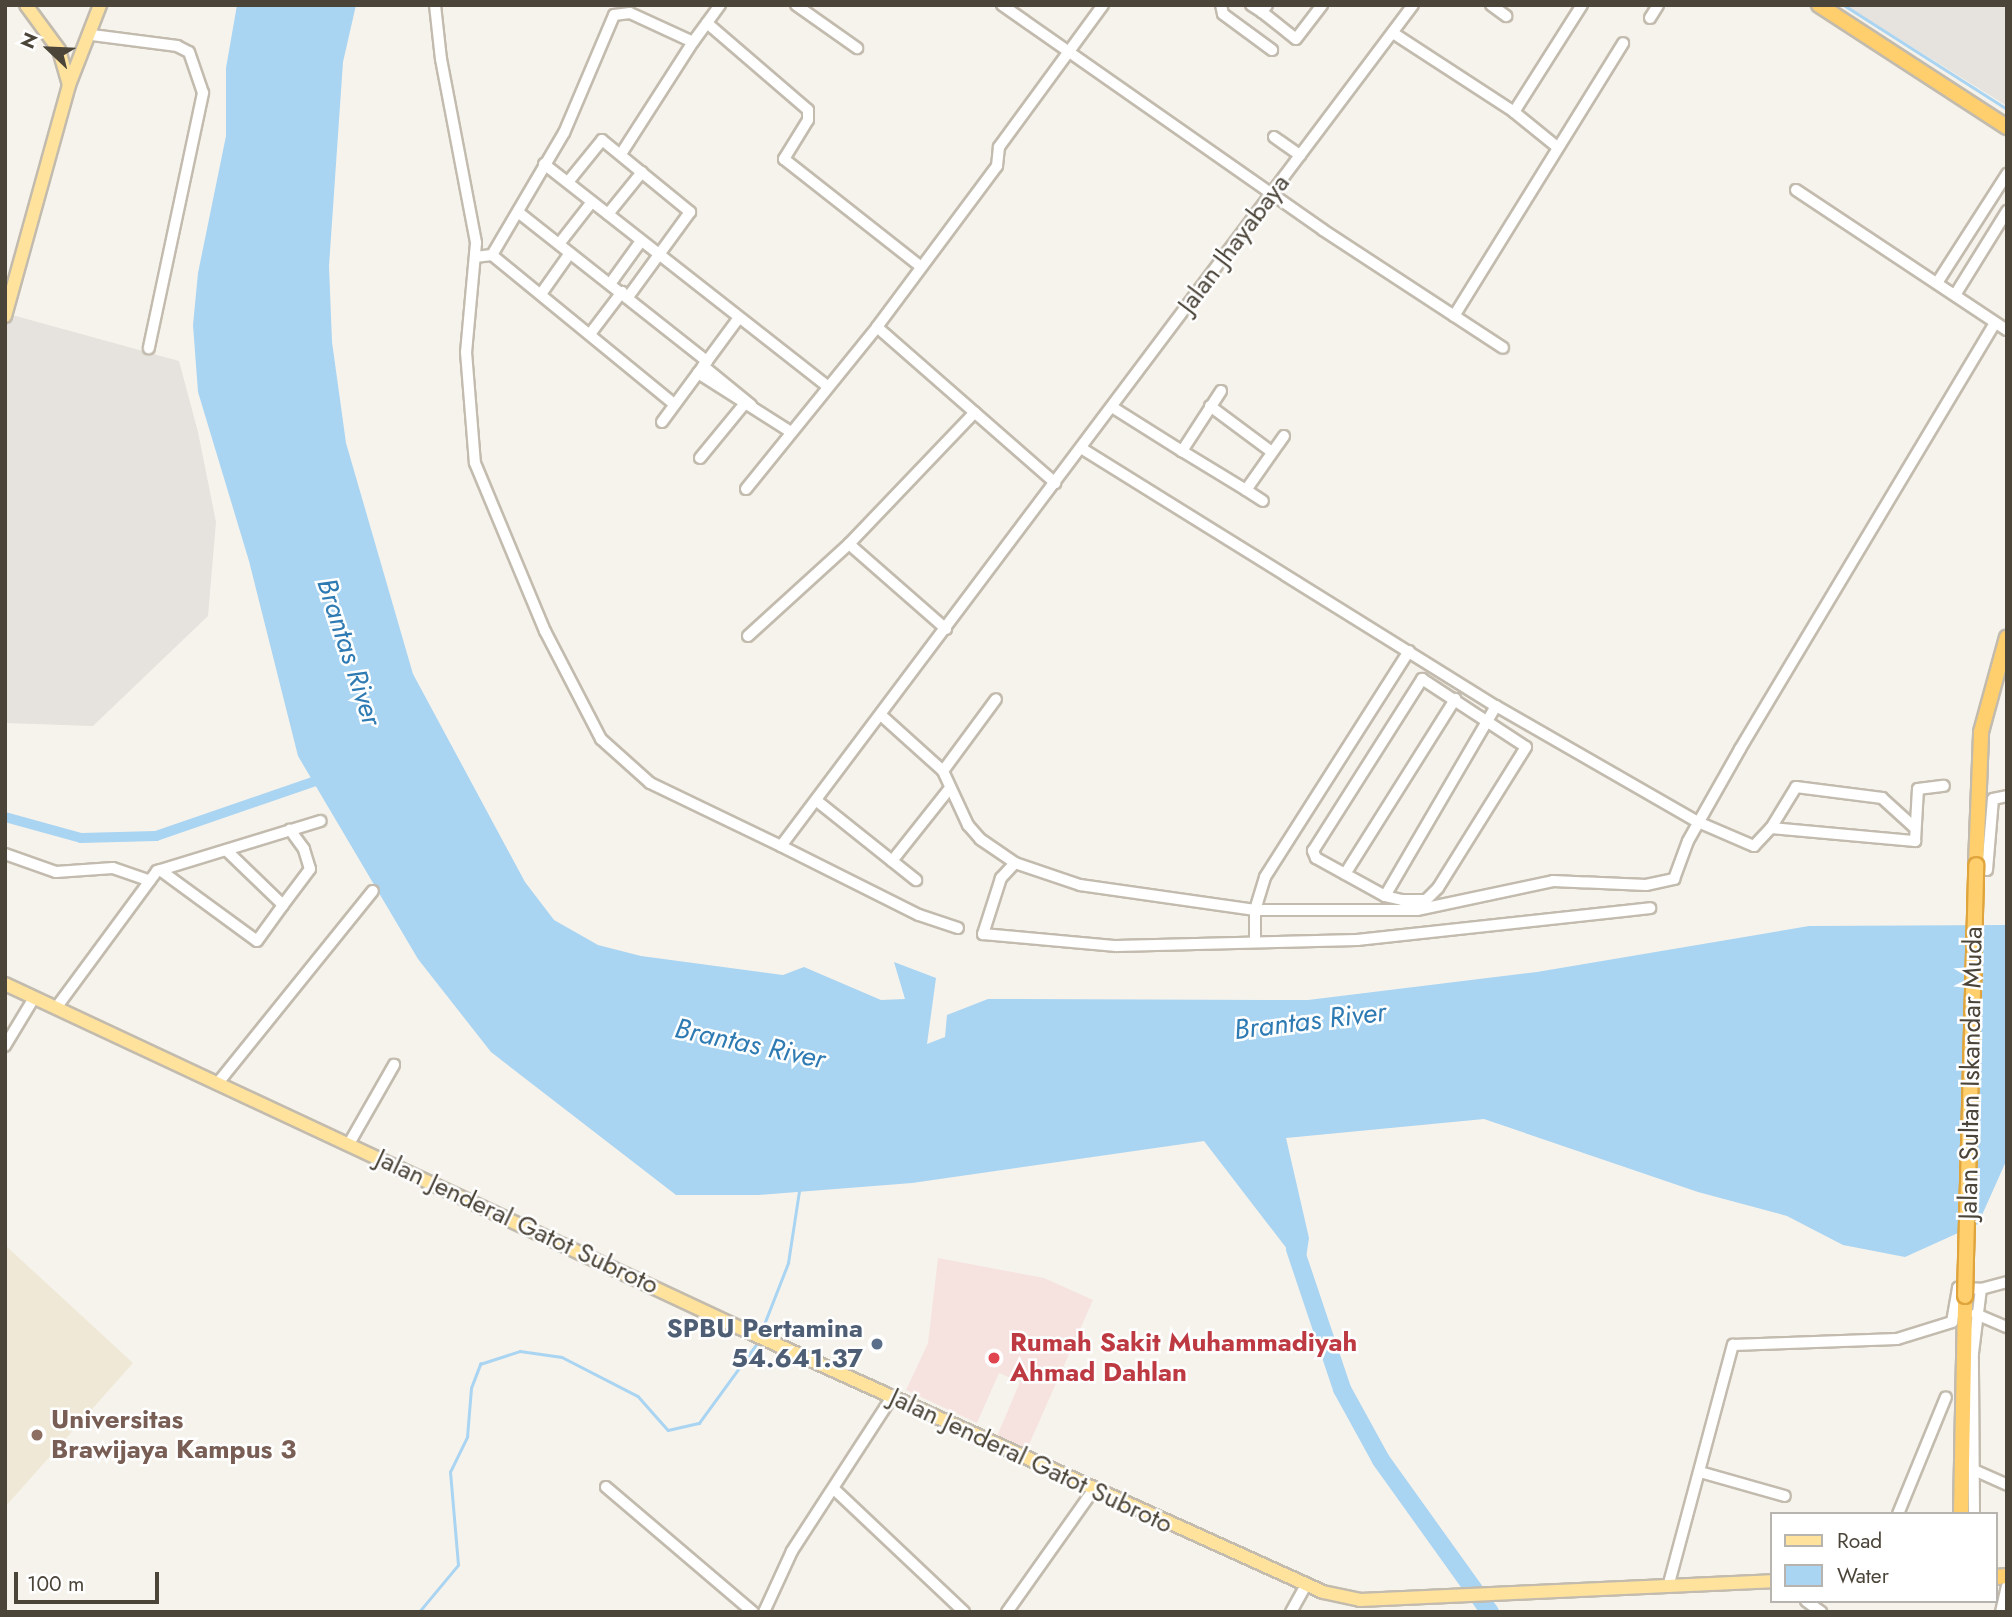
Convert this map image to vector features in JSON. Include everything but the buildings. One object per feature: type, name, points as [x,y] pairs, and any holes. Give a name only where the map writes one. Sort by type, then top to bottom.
[{"type":"highway","points":[[1819,5],[2007,127]]},
{"type":"highway","name":"Jalan Sultan Iskandar Muda","points":[[1961,1512],[1965,1296],[1982,867],[1982,732],[2007,637]]},
{"type":"main road","points":[[26,5],[60,50],[69,85]]},
{"type":"main road","points":[[5,316],[69,85],[92,35],[100,5]]},
{"type":"main road","name":"Jalan Jenderal Gatot Subroto","points":[[5,984],[217,1084],[350,1142],[740,1328],[1306,1585],[1360,1600],[1770,1581]]},
{"type":"street","points":[[435,5],[475,257],[466,352],[475,463],[545,631],[601,739],[650,783],[894,904],[958,928]]},
{"type":"street","points":[[621,153],[720,5]]},
{"type":"street","points":[[796,5],[857,48]]},
{"type":"street","points":[[1002,5],[1271,194],[1503,348]]},
{"type":"street","points":[[744,488],[877,327],[998,164],[999,147],[1103,5]]},
{"type":"street","points":[[1221,5],[1223,14],[1272,50]]},
{"type":"street","points":[[1251,5],[1264,9],[1296,39],[1322,5]]},
{"type":"street","name":"Jalan Jhayabaya","points":[[781,846],[882,716],[1413,5]]},
{"type":"street","points":[[1491,5],[1506,16]]},
{"type":"street","points":[[1514,112],[1582,5]]},
{"type":"street","points":[[1650,19],[1658,5]]},
{"type":"street","points":[[492,255],[564,133],[614,15],[629,13],[693,42]]},
{"type":"street","points":[[707,23],[808,110],[808,120],[784,159],[921,267]]},
{"type":"street","points":[[1393,33],[1514,112],[1557,147]]},
{"type":"street","points":[[92,35],[177,46],[189,52],[203,93],[149,348]]},
{"type":"street","points":[[1454,316],[1623,43]]},
{"type":"street","points":[[1274,137],[1300,155]]},
{"type":"street","points":[[568,182],[598,142],[604,141],[690,212],[658,255],[590,334]]},
{"type":"street","points":[[544,164],[828,387]]},
{"type":"street","points":[[608,214],[642,172]]},
{"type":"street","points":[[1937,283],[2007,174]]},
{"type":"street","points":[[1796,190],[2007,330]]},
{"type":"street","points":[[559,244],[591,203]]},
{"type":"street","points":[[1955,295],[2007,211]]},
{"type":"street","points":[[518,212],[625,295],[703,367],[748,403],[790,431]]},
{"type":"street","points":[[611,284],[641,241]]},
{"type":"street","points":[[541,294],[570,253]]},
{"type":"street","points":[[475,257],[492,255],[674,404]]},
{"type":"street","points":[[662,422],[738,319]]},
{"type":"street","points":[[882,716],[943,771],[972,830],[1015,863],[1080,885],[1125,895],[1255,910],[1417,910],[1553,881],[1663,882],[1676,877],[1698,822],[1995,323]]},
{"type":"street","points":[[877,327],[1055,483]]},
{"type":"street","points":[[1182,450],[1220,391]]},
{"type":"street","points":[[700,458],[748,403]]},
{"type":"street","points":[[1210,406],[1272,452]]},
{"type":"street","points":[[1112,407],[1263,501]]},
{"type":"street","points":[[748,636],[849,544],[975,412]]},
{"type":"street","points":[[1246,490],[1284,436]]},
{"type":"street","points":[[1081,448],[1496,706],[1698,822],[1754,846],[1771,828],[1796,787],[1882,798],[1915,828]]},
{"type":"street","points":[[849,544],[946,629]]},
{"type":"street","points":[[1255,942],[1255,910],[1265,877],[1409,651]]},
{"type":"street","points":[[1426,679],[1488,720],[1526,747],[1432,896],[1417,900],[1385,896],[1313,855],[1320,839],[1420,681],[1426,679]]},
{"type":"street","points":[[943,771],[996,699]]},
{"type":"street","points":[[1345,874],[1455,699]]},
{"type":"street","points":[[1385,896],[1496,706]]},
{"type":"street","points":[[1771,828],[1914,841],[1918,789],[1944,786]]},
{"type":"street","points":[[892,861],[950,788]]},
{"type":"street","points":[[1982,867],[1993,799],[2007,796]]},
{"type":"street","points":[[817,801],[916,880]]},
{"type":"street","points":[[56,1008],[149,881],[160,870],[321,821]]},
{"type":"street","points":[[160,870],[255,941],[310,869],[304,849],[290,831]]},
{"type":"street","points":[[226,850],[283,905]]},
{"type":"street","points":[[5,854],[56,872],[113,868],[149,881]]},
{"type":"street","points":[[1015,863],[1001,878],[983,933],[1116,946],[1255,942],[1443,933],[1506,921],[1650,908]]},
{"type":"street","points":[[217,1084],[373,891]]},
{"type":"street","points":[[5,1046],[34,998]]},
{"type":"street","points":[[350,1142],[394,1065]]},
{"type":"street","points":[[1668,1587],[1733,1345],[1897,1339],[1952,1322],[1958,1288],[1981,1289],[2007,1282]]},
{"type":"street","points":[[1974,1512],[1976,1314],[1981,1289]]},
{"type":"street","points":[[1976,1314],[2007,1327]]},
{"type":"street","points":[[764,1612],[792,1551],[892,1397]]},
{"type":"street","points":[[1899,1512],[1946,1397]]},
{"type":"street","points":[[1974,1470],[2007,1485]]},
{"type":"street","points":[[1700,1472],[1785,1496]]},
{"type":"street","points":[[606,1488],[753,1612]]},
{"type":"street","points":[[834,1489],[964,1612]]},
{"type":"street","points":[[1007,1612],[1094,1489]]},
{"type":"street","points":[[2001,1612],[2002,1577]]},
{"type":"street","points":[[1291,1612],[1306,1585]]},
{"type":"shaded area","points":[[1845,5],[2007,5],[2007,106]]},
{"type":"shaded area","points":[[5,313],[179,361],[198,432],[216,522],[208,616],[93,726],[5,723]]},
{"type":"shaded area","name":"Universitas Brawijaya Kampus 3","points":[[5,1245],[133,1363],[5,1507]]},
{"type":"shaded area","name":"Rumah Sakit Muhammadiyah Ahmad Dahlan","points":[[938,1258],[1044,1278],[1093,1300],[1027,1449],[997,1436],[1020,1382],[999,1373],[977,1423],[906,1390],[928,1343]]},
{"type":"water","name":"Brantas River","points":[[237,5],[356,5],[343,62],[329,266],[332,342],[346,443],[413,674],[525,882],[554,920],[598,945],[641,956],[783,975],[804,967],[881,1000],[905,999],[894,962],[936,978],[927,1044],[945,1037],[947,1015],[988,999],[1308,1000],[1537,972],[1809,926],[2007,925],[2007,1159],[1978,1224],[1905,1257],[1843,1245],[1787,1216],[1698,1192],[1484,1119],[1286,1138],[1309,1238],[1304,1271],[1204,1141],[912,1183],[759,1195],[676,1195],[491,1052],[418,959],[298,756],[249,561],[198,392],[193,325],[198,273],[226,136],[226,68]]},
{"type":"waterway","points":[[1844,5],[2007,109]]},
{"type":"waterway","points":[[5,817],[81,838],[156,836],[324,778]]},
{"type":"waterway","points":[[761,1332],[788,1263],[799,1191]]},
{"type":"waterway","points":[[1295,1249],[1342,1389],[1381,1460],[1490,1612]]},
{"type":"waterway","points":[[419,1612],[458,1565],[450,1472],[467,1437],[471,1388],[480,1364],[520,1351],[562,1357],[638,1396],[668,1430],[699,1423],[758,1342]]},
{"type":"place","name":"SPBU Pertamina 54.641.37","points":[[877,1344]]},
{"type":"place","name":"Rumah Sakit Muhammadiyah Ahmad Dahlan","points":[[994,1358]]},
{"type":"place","name":"Universitas Brawijaya Kampus 3","points":[[37,1435]]}]
